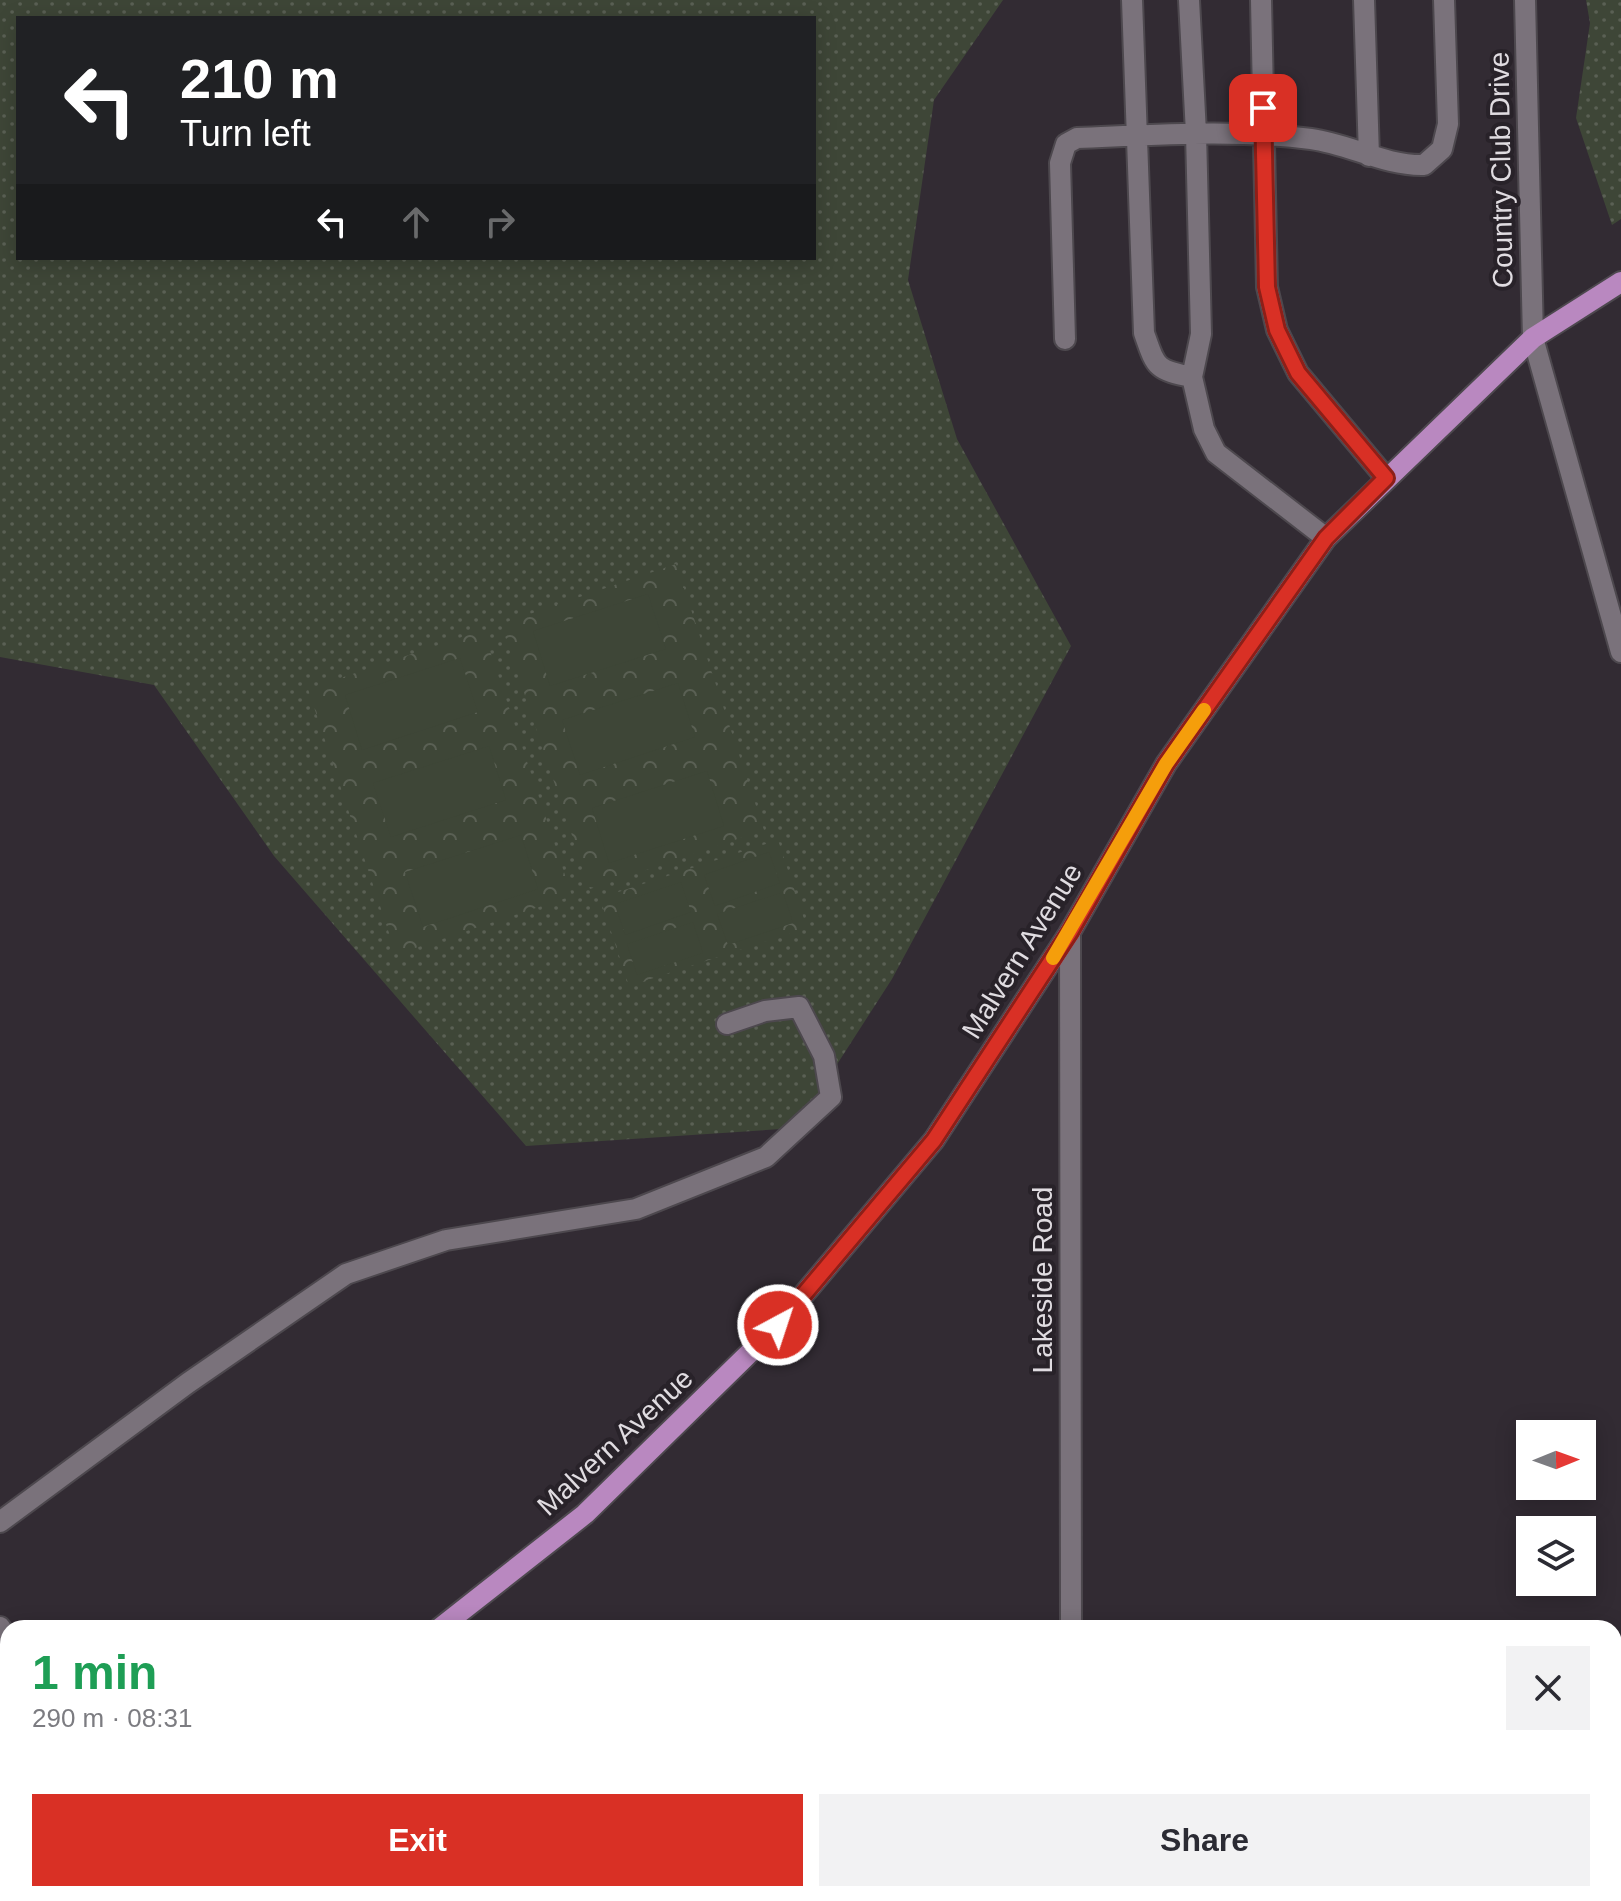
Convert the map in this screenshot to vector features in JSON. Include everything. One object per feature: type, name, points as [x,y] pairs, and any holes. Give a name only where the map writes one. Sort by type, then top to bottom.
[{"type":"main road","name":"Malvern Avenue","points":[[450,1620],[585,1514],[778,1325],[934,1140],[1070,932],[1166,764],[1326,538],[1533,338],[1621,282]]},
{"type":"street","points":[[1132,0],[1144,333],[1153,360],[1165,372],[1192,377]]},
{"type":"street","points":[[1189,0],[1201,334],[1192,377],[1204,429],[1216,453],[1326,538]]},
{"type":"street","points":[[1261,0],[1267,287],[1277,330],[1298,373],[1386,478]]},
{"type":"street","points":[[1364,0],[1369,156]]},
{"type":"street","points":[[1065,339],[1060,163],[1066,144],[1077,138],[1196,133],[1263,135],[1315,139],[1403,166],[1424,165],[1442,149],[1448,124],[1444,0]]},
{"type":"street","name":"Country Club Drive","points":[[1525,0],[1533,338],[1621,652]]},
{"type":"street","name":"Lakeside Road","points":[[1070,932],[1071,1620]]},
{"type":"street","points":[[0,1522],[188,1383],[346,1274],[446,1240],[636,1209],[766,1157],[831,1097],[824,1056],[799,1007],[765,1011],[727,1024]]},
{"type":"green space","points":[[0,0],[1003,0],[934,100],[908,280],[957,439],[1071,646],[892,979],[796,1128],[526,1146],[274,856],[154,685],[0,657]]},
{"type":"green space","points":[[1586,0],[1621,0],[1621,219],[1612,225],[1576,118],[1590,23]]},
{"type":"green space","points":[[676,564],[764,830],[590,889],[501,624]]},
{"type":"green space","points":[[648,594],[666,649],[550,686],[533,631]]},
{"type":"green space","points":[[483,630],[572,896],[403,952],[393,945],[308,689]]},
{"type":"green space","points":[[460,658],[478,712],[362,750],[345,695]]},
{"type":"green space","points":[[678,683],[695,737],[580,775],[562,720]]},
{"type":"green space","points":[[489,746],[506,800],[391,837],[373,783]]},
{"type":"green space","points":[[707,771],[724,826],[609,863],[592,808]]},
{"type":"green space","points":[[521,835],[538,889],[423,927],[405,872]]},
{"type":"green space","points":[[778,840],[807,928],[629,986],[600,898]]},
{"type":"green space","points":[[769,852],[780,883],[715,906],[704,875]]},
{"type":"green space","points":[[681,882],[691,912],[625,935],[615,904]]},
{"type":"green space","points":[[783,892],[793,923],[728,945],[717,914]]},
{"type":"green space","points":[[693,922],[703,953],[637,975],[627,944]]},
{"type":"slow traffic","points":[[1053,958],[1166,764],[1204,710]]},
{"type":"route","points":[[778,1325],[934,1140],[1070,932],[1166,764],[1326,538],[1386,478],[1298,373],[1277,330],[1267,287],[1263,108]]}]
